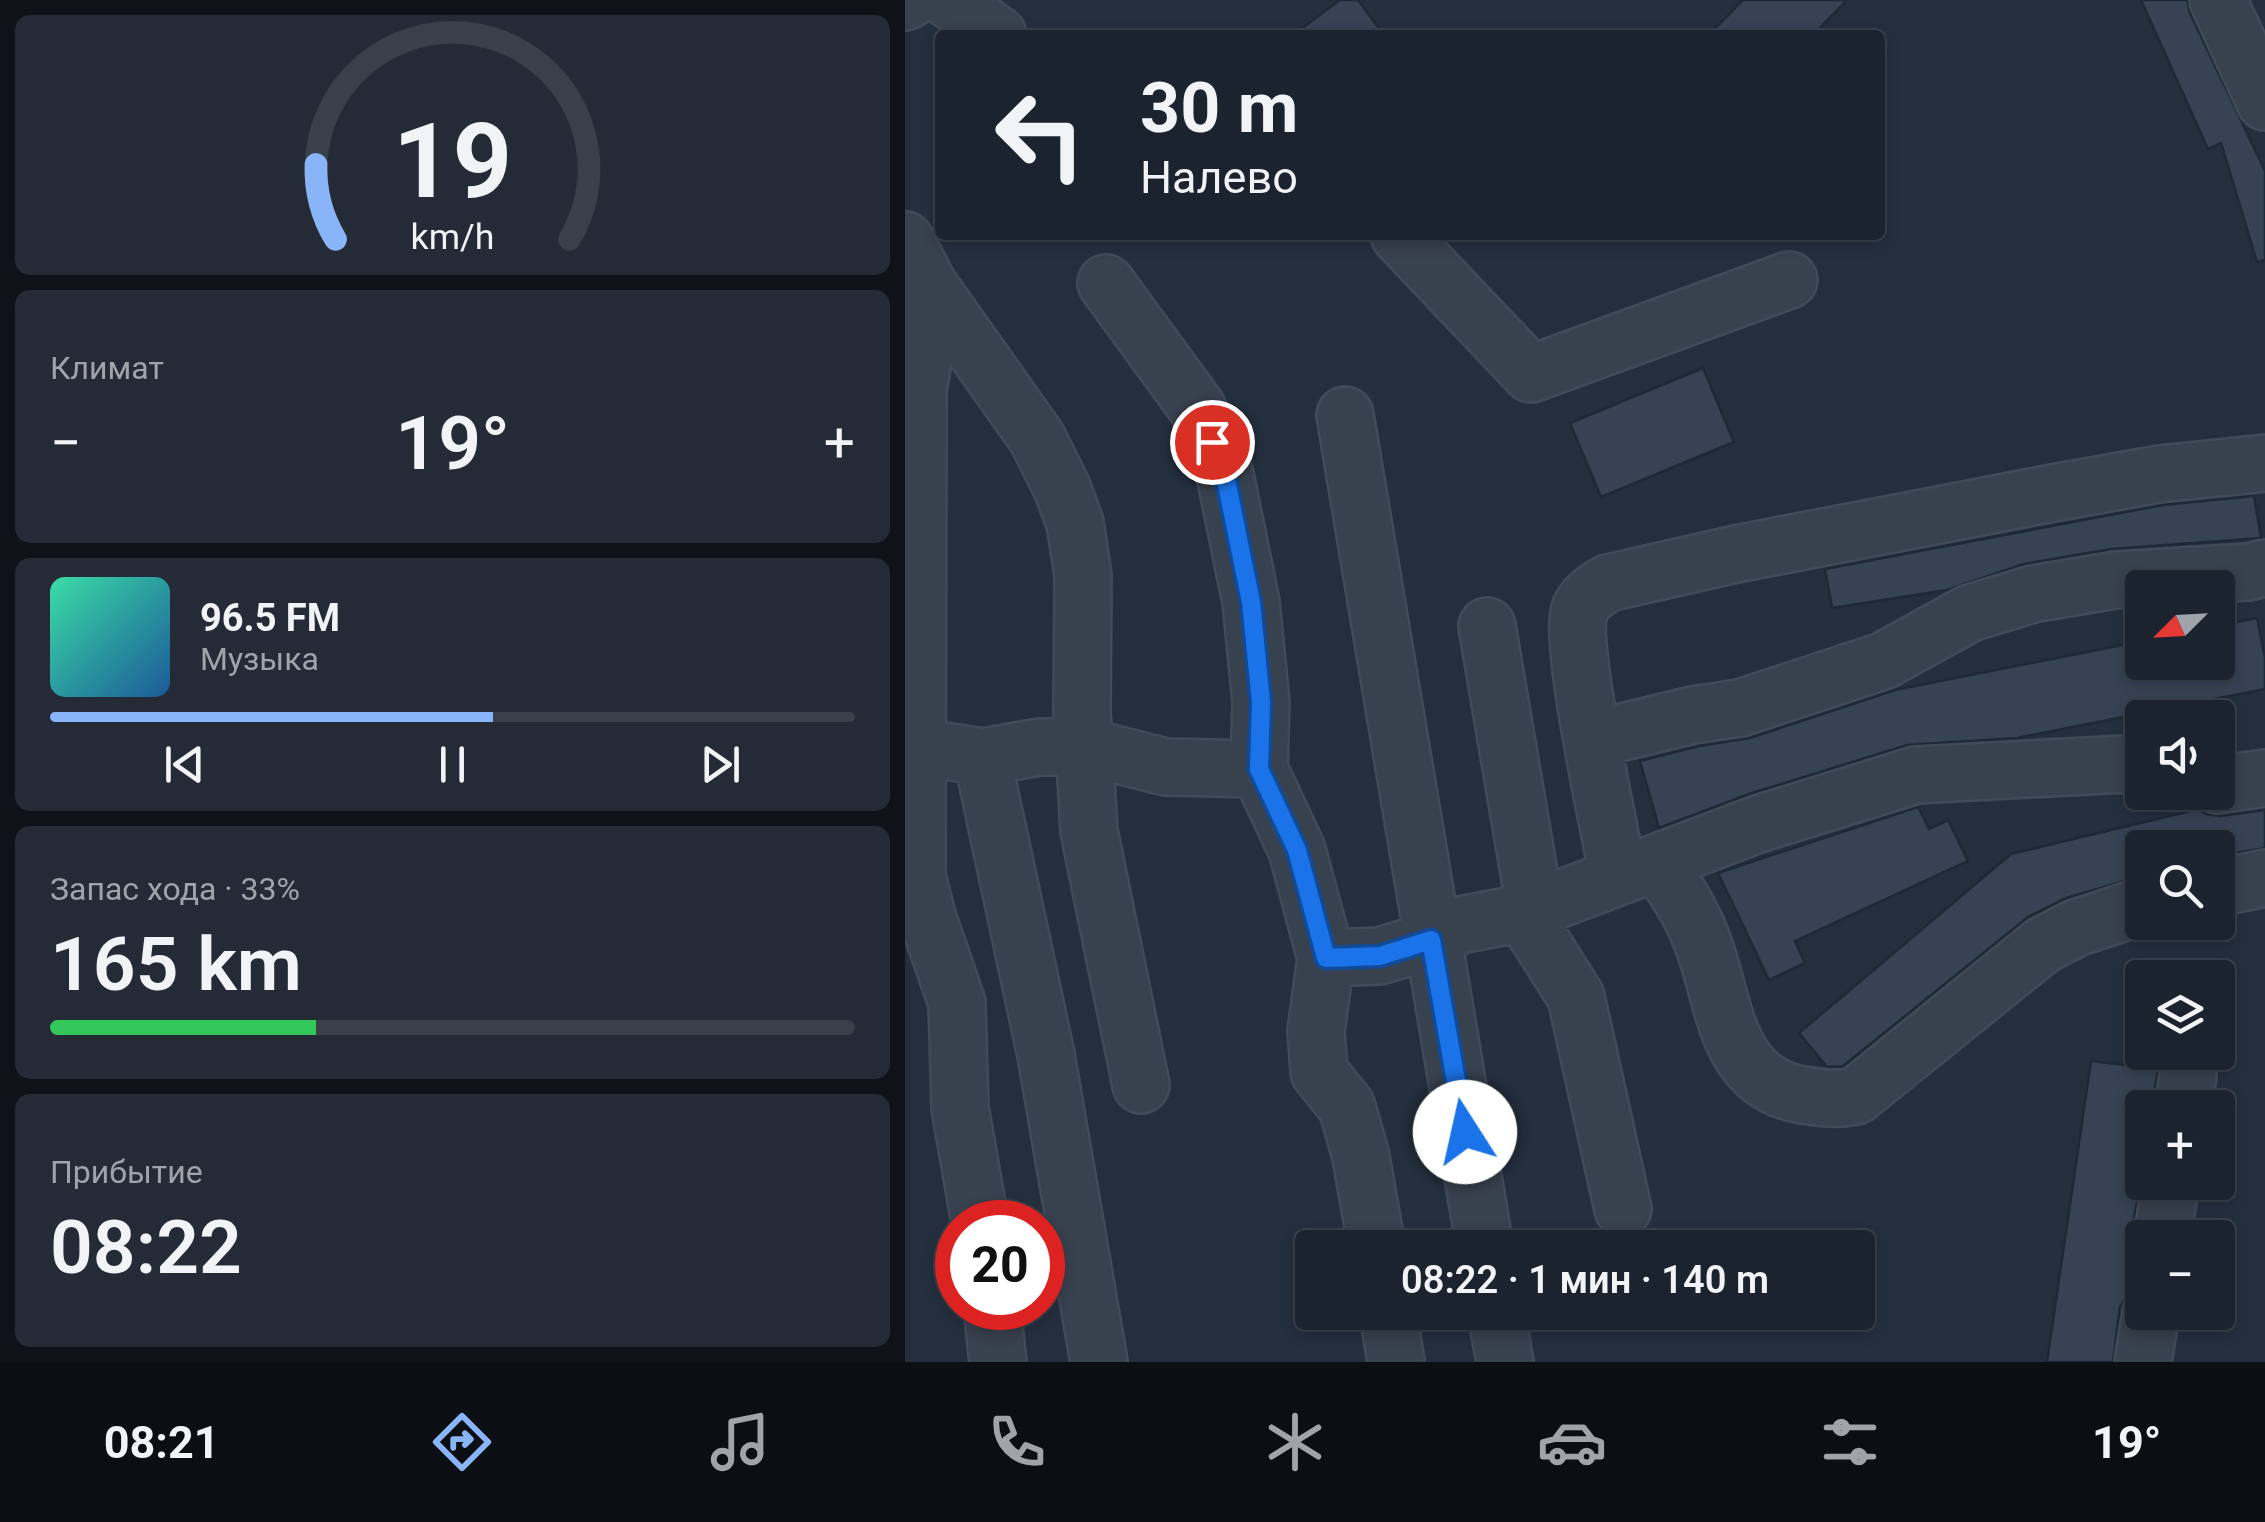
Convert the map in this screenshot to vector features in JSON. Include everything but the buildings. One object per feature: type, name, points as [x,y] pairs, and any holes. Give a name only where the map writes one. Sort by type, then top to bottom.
[{"type":"lane","points":[[949,0],[991,30]]},
{"type":"lane","points":[[2218,0],[2265,102]]},
{"type":"lane","points":[[1404,240],[1531,374],[1789,280]]},
{"type":"lane","points":[[916,262],[928,331],[911,394],[917,876],[957,1003],[961,1108],[976,1200]]},
{"type":"lane","points":[[916,262],[1037,438],[1075,524],[1083,575],[1082,711],[1089,831],[1141,1085]]},
{"type":"lane","points":[[1106,283],[1198,409],[1225,475],[1251,602],[1261,702],[1259,769],[1297,850],[1326,958],[1316,1031],[1319,1072],[1347,1108],[1361,1157],[1374,1230]]},
{"type":"lane","points":[[1345,415],[1482,1230]]},
{"type":"lane","points":[[2125,912],[2076,928],[2043,945],[1856,1096],[1833,1100],[1778,1091],[1759,1077],[1738,1052],[1691,912],[1637,870],[1594,739],[1579,653],[1580,609],[1608,583],[1736,554],[2159,474],[2265,463]]},
{"type":"lane","points":[[1594,739],[1740,708],[1883,661],[1970,613],[2033,594],[2116,580],[2265,568]]},
{"type":"lane","points":[[1487,626],[1529,911],[1575,997],[1623,1210]]},
{"type":"lane","points":[[915,747],[982,757],[1039,747],[1087,747],[1166,767],[1259,769]]},
{"type":"lane","points":[[982,757],[1046,1055],[1099,1362]]},
{"type":"lane","points":[[1326,958],[1380,956],[1431,940],[1459,925],[1529,911],[1758,824],[1917,775],[2125,764]]},
{"type":"lane","points":[[2235,782],[2265,778]]},
{"type":"lane","points":[[2235,884],[2265,878]]},
{"type":"lane","points":[[995,1330],[998,1362]]},
{"type":"lane","points":[[1391,1330],[1396,1362]]},
{"type":"lane","points":[[1499,1330],[1505,1362]]},
{"type":"lane","points":[[2143,1362],[2148,1330]]},
{"type":"route","points":[[1212,442],[1225,475],[1251,602],[1261,702],[1259,769],[1297,850],[1326,958],[1380,956],[1431,940],[1465,1132]]}]
